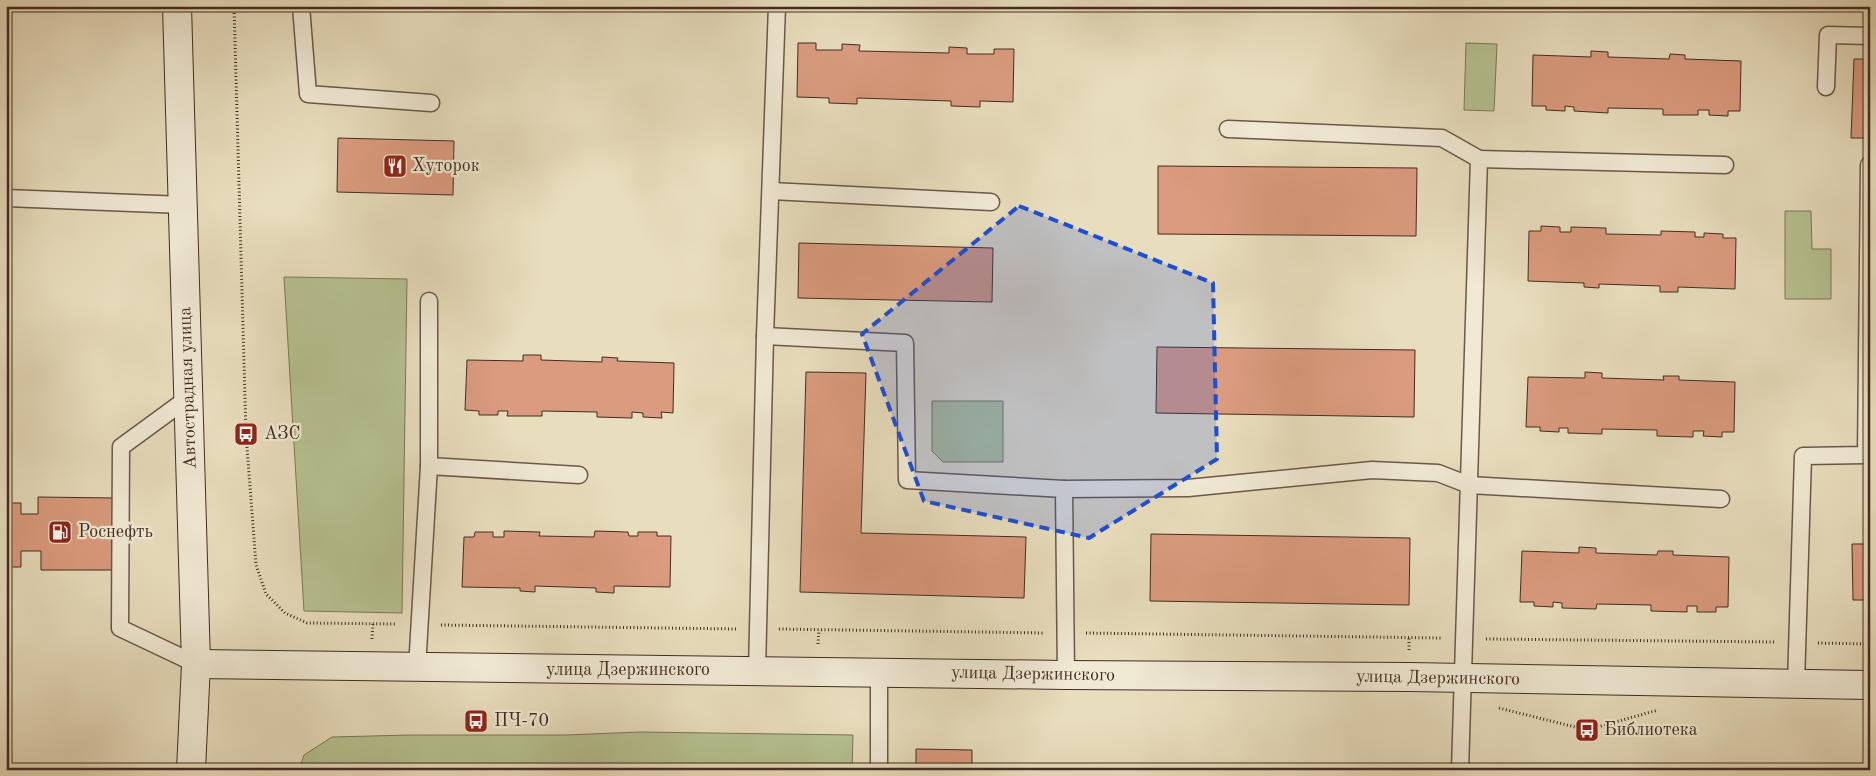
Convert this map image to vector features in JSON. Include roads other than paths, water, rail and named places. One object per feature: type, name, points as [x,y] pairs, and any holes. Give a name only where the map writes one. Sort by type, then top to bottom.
[{"type":"street","name":"Автострадная улица","points":[[177,6],[196,664],[191,770]]},
{"type":"street","name":"улица Дзержинского","points":[[196,664],[417,668],[1462,678],[1870,685]]},
{"type":"lane","points":[[301,6],[308,94],[431,103]]},
{"type":"lane","points":[[757,671],[765,336],[777,6]]},
{"type":"lane","points":[[1826,87],[1828,35],[1870,36]]},
{"type":"lane","points":[[1228,129],[1442,138],[1479,159],[1725,165]]},
{"type":"lane","points":[[1460,770],[1479,159]]},
{"type":"lane","points":[[1796,684],[1803,456],[1866,455],[1869,165]]},
{"type":"lane","points":[[771,191],[991,202]]},
{"type":"lane","points":[[6,198],[183,205]]},
{"type":"lane","points":[[417,668],[429,466],[429,301]]},
{"type":"lane","points":[[765,336],[905,343],[907,480],[1064,489],[1188,488],[1372,470],[1438,472],[1469,485],[1721,499]]},
{"type":"lane","points":[[188,398],[121,448],[120,628],[196,664]]},
{"type":"lane","points":[[429,466],[579,475]]},
{"type":"lane","points":[[1064,489],[1066,675]]},
{"type":"lane","points":[[879,672],[879,770]]},
{"type":"place","name":"Хуторок","points":[[395,166]]},
{"type":"place","name":"АЗС","points":[[246,434]]},
{"type":"place","name":"Роснефть","points":[[60,532]]},
{"type":"place","name":"ПЧ-70","points":[[476,721]]},
{"type":"place","name":"Библиотека","points":[[1587,730]]}]
